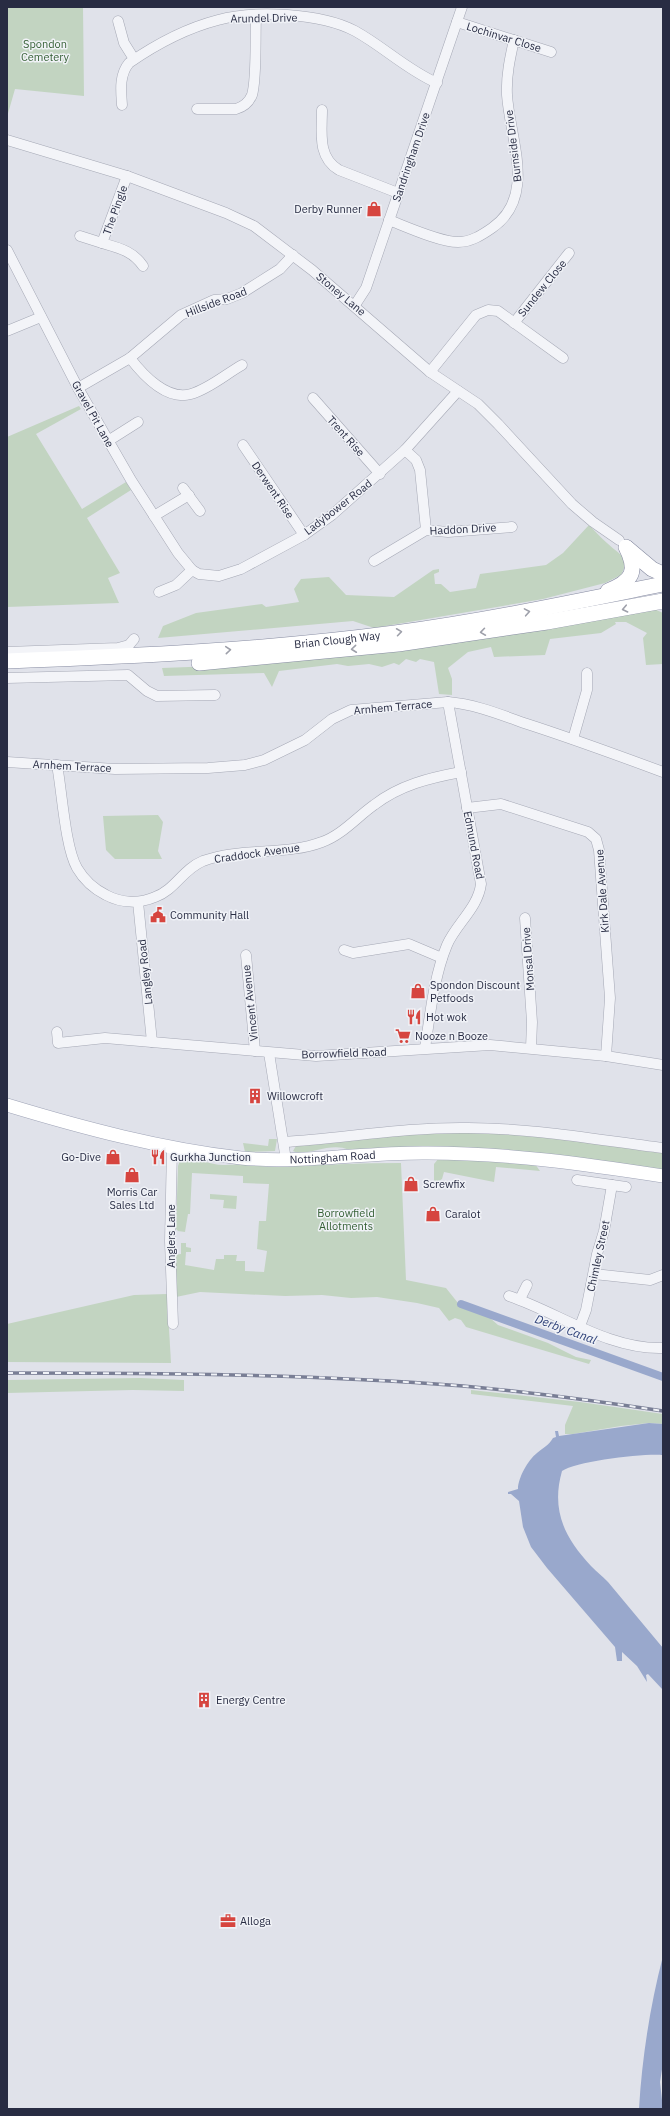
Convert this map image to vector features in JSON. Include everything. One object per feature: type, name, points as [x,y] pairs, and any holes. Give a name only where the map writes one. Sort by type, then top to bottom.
[{"type":"highway","points":[[623,544],[652,569],[663,574]]},
{"type":"highway","points":[[583,601],[616,588],[629,578],[633,565],[623,544]]},
{"type":"highway","name":"Brian Clough Way","points":[[7,661],[144,656],[305,643],[422,629],[583,601],[663,584]]},
{"type":"highway","name":"Brian Clough Way","points":[[7,670],[201,662],[327,652],[398,644],[539,624],[663,601]]},
{"type":"main road","name":"Nottingham Road","points":[[7,1105],[41,1116],[172,1148],[241,1158],[286,1160],[410,1153],[468,1154],[546,1160],[663,1176]]},
{"type":"street","name":"Sandringham Drive","points":[[354,305],[366,288],[462,7]]},
{"type":"street","name":"Arundel Drive","points":[[122,105],[122,74],[126,66],[134,60],[194,28],[220,20],[256,16],[309,18],[333,23],[354,30],[422,76],[437,83]]},
{"type":"street","points":[[197,109],[208,104],[240,108],[250,98],[254,80],[256,16]]},
{"type":"street","name":"Lochinvar Close","points":[[457,22],[551,52]]},
{"type":"street","points":[[122,24],[124,43],[134,60]]},
{"type":"street","name":"Burnside Drive","points":[[389,220],[447,240],[459,242],[480,236],[505,217],[518,191],[517,169],[507,94],[509,65],[514,40]]},
{"type":"street","points":[[322,110],[322,148],[331,164],[339,170],[398,193]]},
{"type":"street","name":"Stoney Lane","points":[[7,140],[127,176],[243,220],[270,237],[354,305],[430,372],[478,404],[572,504],[593,522],[623,544]]},
{"type":"street","name":"The Pingle","points":[[102,243],[127,176]]},
{"type":"street","name":"The Pingle","points":[[80,236],[127,251],[134,255],[143,266]]},
{"type":"street","name":"Gravel Pit Lane","points":[[7,250],[78,388],[108,441],[178,553],[192,570]]},
{"type":"street","name":"Sundew Close","points":[[514,322],[569,253]]},
{"type":"street","name":"Hillside Road","points":[[78,388],[130,358],[181,315],[214,300],[227,299],[242,293],[280,270],[293,255]]},
{"type":"street","points":[[430,372],[476,314],[488,310],[498,311],[563,358]]},
{"type":"street","points":[[9,330],[41,317]]},
{"type":"street","points":[[130,358],[147,378],[165,389],[181,395],[193,393],[242,365]]},
{"type":"street","name":"Ladybower Road","points":[[192,570],[208,576],[232,572],[304,535],[332,515],[380,474],[405,450],[458,391]]},
{"type":"street","name":"Trent Rise","points":[[312,398],[380,474]]},
{"type":"street","points":[[108,441],[138,422]]},
{"type":"street","name":"Derwent Rise","points":[[243,445],[304,535]]},
{"type":"street","points":[[405,450],[416,460],[420,470],[426,530]]},
{"type":"street","points":[[154,516],[186,492],[200,512]]},
{"type":"street","name":"Haddon Drive","points":[[374,561],[426,530],[448,532],[512,527]]},
{"type":"street","points":[[159,592],[176,585],[192,570]]},
{"type":"street","points":[[7,652],[118,648],[129,645],[134,639]]},
{"type":"street","points":[[573,739],[587,690],[587,673]]},
{"type":"street","points":[[7,678],[128,675],[143,688],[157,696],[215,695]]},
{"type":"street","name":"Arnhem Terrace","points":[[7,762],[115,769],[208,768],[244,765],[264,760],[305,740],[332,719],[351,710],[448,702],[480,708],[573,739],[663,772]]},
{"type":"street","name":"Edmund Road","points":[[425,1048],[442,958],[451,938],[478,899],[481,889],[480,870],[448,702]]},
{"type":"street","name":"Craddock Avenue","points":[[57,765],[71,852],[79,871],[94,888],[113,899],[138,902],[154,898],[167,892],[191,868],[206,860],[308,846],[322,842],[339,833],[377,802],[401,788],[440,776],[461,772]]},
{"type":"street","name":"Kirk Dale Avenue","points":[[467,808],[501,804],[588,832],[596,839],[599,850],[610,998],[606,1056]]},
{"type":"street","name":"Langley Road","points":[[138,902],[152,1042]]},
{"type":"street","name":"Monsal Drive","points":[[525,918],[532,1022],[532,1048]]},
{"type":"street","points":[[344,950],[353,953],[406,944],[442,958]]},
{"type":"street","name":"Vincent Avenue","points":[[246,955],[255,1051]]},
{"type":"street","name":"Borrowfield Road","points":[[57,1032],[58,1043],[105,1038],[269,1053],[323,1055],[490,1045],[606,1056],[663,1065]]},
{"type":"street","points":[[269,1053],[286,1160]]},
{"type":"street","name":"Nottingham Road","points":[[284,1142],[415,1130],[466,1128],[515,1129],[663,1148]]},
{"type":"street","name":"Anglers Lane","points":[[172,1148],[170,1241],[173,1324]]},
{"type":"street","points":[[577,1180],[626,1187]]},
{"type":"street","name":"Chimley Street","points":[[580,1326],[586,1310],[597,1254],[604,1231],[612,1184]]},
{"type":"street","points":[[594,1274],[650,1280],[663,1275]]},
{"type":"street","points":[[520,1299],[527,1285]]},
{"type":"street","points":[[509,1296],[520,1299],[580,1326],[629,1344],[643,1348],[663,1348]]},
{"type":"green space","name":"Spondon Cemetery","points":[[7,7],[83,7],[84,96],[15,89],[7,117]]},
{"type":"green space","points":[[79,406],[81,409],[36,434],[82,509],[126,482],[131,490],[87,518],[120,573],[108,578],[119,603],[7,607],[7,437]]},
{"type":"green space","points":[[589,525],[624,559],[625,564],[621,575],[605,583],[543,599],[374,628],[353,621],[158,638],[163,626],[196,613],[262,604],[266,607],[299,602],[294,589],[301,579],[329,577],[346,595],[394,597],[433,570],[439,569],[439,572],[434,574],[435,584],[441,584],[450,592],[476,588],[480,574],[546,565],[563,553]]},
{"type":"green space","points":[[652,608],[663,613],[663,664],[646,665],[643,638],[647,633],[626,622],[615,622],[616,624],[601,633],[550,639],[545,655],[494,657],[491,647],[468,652],[448,668],[452,679],[452,695],[439,694],[434,662],[420,659],[416,662],[406,659],[399,665],[394,663],[382,667],[369,664],[348,666],[337,664],[279,671],[272,687],[264,673],[164,676],[162,668],[270,664],[270,661]]},
{"type":"green space","points":[[158,815],[163,822],[158,851],[162,859],[115,859],[106,850],[103,816]]},
{"type":"green space","points":[[442,1131],[521,1132],[663,1151],[663,1170],[545,1155],[458,1148],[349,1150],[334,1147],[304,1153],[293,1151],[297,1144]]},
{"type":"green space","points":[[269,1139],[277,1139],[275,1151],[245,1152],[243,1143],[268,1146]]},
{"type":"green space","name":"Borrowfield Allotments","points":[[181,1157],[220,1165],[239,1164],[270,1167],[401,1163],[406,1280],[446,1288],[462,1308],[490,1318],[498,1325],[548,1343],[576,1357],[591,1360],[589,1364],[466,1327],[461,1320],[455,1318],[449,1321],[439,1308],[417,1303],[377,1297],[351,1298],[322,1295],[285,1296],[200,1292],[176,1297],[173,1255],[181,1254],[181,1243],[186,1243],[186,1247],[191,1248],[191,1252],[186,1252],[185,1265],[214,1270],[216,1259],[224,1259],[224,1255],[237,1255],[236,1261],[245,1261],[245,1271],[264,1272],[267,1251],[257,1249],[259,1221],[266,1221],[269,1184],[243,1183],[243,1176],[192,1173],[190,1214],[188,1214],[185,1232],[178,1231],[176,1229],[178,1166]]},
{"type":"green space","points":[[439,1158],[535,1164],[540,1171],[496,1167],[494,1182],[444,1172],[442,1179],[437,1182],[434,1180],[434,1164]]},
{"type":"green space","points":[[210,1194],[237,1196],[236,1209],[223,1208],[224,1200],[210,1199]]},
{"type":"green space","points":[[167,1294],[171,1363],[7,1362],[7,1324],[134,1295]]},
{"type":"green space","points":[[140,1378],[184,1380],[184,1391],[133,1390],[7,1393],[7,1380]]},
{"type":"green space","points":[[471,1390],[580,1402],[663,1414],[663,1424],[649,1423],[565,1434],[565,1425],[573,1406],[471,1394]]},
{"type":"water","points":[[649,1423],[663,1424],[663,1455],[642,1455],[611,1458],[570,1467],[562,1471],[558,1498],[562,1522],[574,1544],[591,1566],[608,1582],[663,1648],[663,1690],[648,1674],[646,1675],[647,1682],[637,1666],[622,1652],[622,1661],[617,1661],[615,1647],[547,1568],[531,1547],[523,1527],[519,1501],[511,1494],[508,1494],[508,1492],[518,1489],[518,1485],[527,1465],[534,1456],[548,1445],[553,1438],[556,1437],[555,1431],[558,1431],[559,1436]]},
{"type":"water","points":[[663,1956],[663,2063],[660,2082],[663,2109],[639,2109],[647,2032]]},
{"type":"waterway","name":"Derby Canal","points":[[461,1304],[663,1377]]},
{"type":"railway","points":[[7,1373],[235,1375],[406,1382],[513,1391],[663,1411]]},
{"type":"place","name":"Derby Runner","points":[[374,209]]},
{"type":"place","name":"Community Hall","points":[[158,915]]},
{"type":"place","name":"Spondon Discount Petfoods","points":[[418,991]]},
{"type":"place","name":"Hot wok","points":[[414,1017]]},
{"type":"place","name":"Nooze n Booze","points":[[403,1036]]},
{"type":"place","name":"Willowcroft","points":[[255,1096]]},
{"type":"place","name":"Go-Dive","points":[[113,1157]]},
{"type":"place","name":"Gurkha Junction","points":[[158,1157]]},
{"type":"place","name":"Morris Car Sales Ltd","points":[[132,1175]]},
{"type":"place","name":"Screwfix","points":[[411,1184]]},
{"type":"place","name":"Caralot","points":[[433,1214]]},
{"type":"place","name":"Energy Centre","points":[[204,1700]]},
{"type":"place","name":"Alloga","points":[[228,1921]]}]
